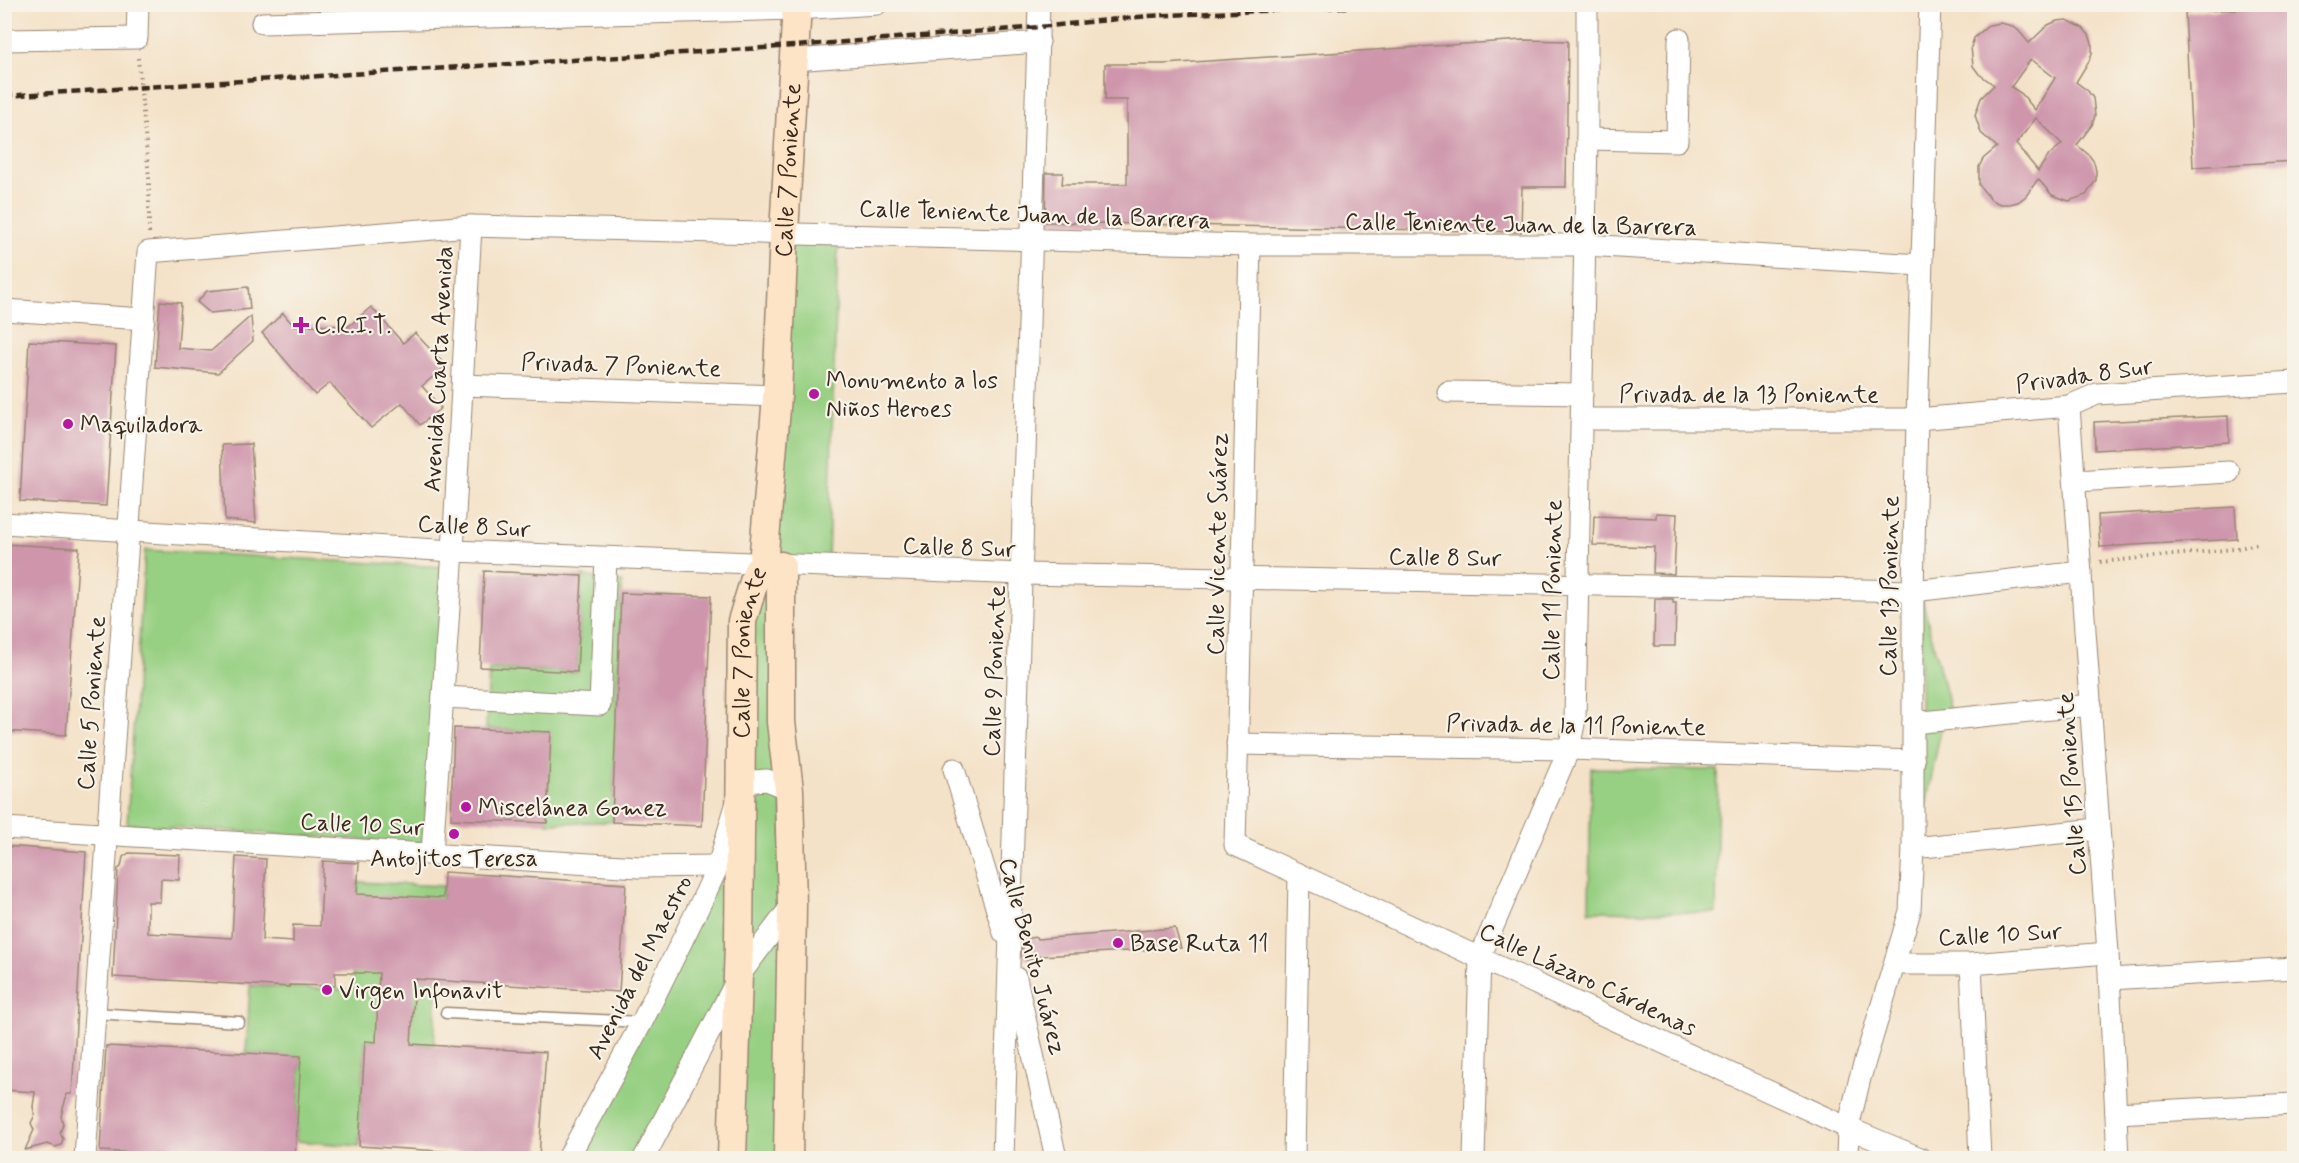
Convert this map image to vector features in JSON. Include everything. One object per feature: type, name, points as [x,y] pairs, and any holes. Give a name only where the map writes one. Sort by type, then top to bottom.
[{"type":"main road","name":"Calle 7 Poniente","points":[[788,1158],[792,905],[789,790],[781,722],[772,565],[784,233],[797,7]]},
{"type":"main road","name":"Calle 7 Poniente","points":[[732,1158],[739,976],[742,621],[757,572],[772,565]]},
{"type":"street","points":[[4,40],[137,38],[138,4]]},
{"type":"street","points":[[262,23],[357,12],[877,4]]},
{"type":"street","name":"Calle 9 Poniente","points":[[1003,1158],[1039,4]]},
{"type":"street","name":"Calle 11 Poniente","points":[[1474,1158],[1480,957],[1569,749],[1575,719],[1587,139],[1587,4]]},
{"type":"street","name":"Calle 13 Poniente","points":[[1846,1158],[1848,1128],[1860,1078],[1896,964],[1910,910],[1914,761],[1913,591],[1930,4]]},
{"type":"street","points":[[1587,139],[1677,141],[1679,39]]},
{"type":"street","points":[[794,60],[1039,42]]},
{"type":"street","name":"Calle Teniente Juan de la Barrera","points":[[148,252],[471,226],[1250,245],[1585,245],[1921,265]]},
{"type":"street","name":"Avenida Cuarta Avenida","points":[[432,853],[453,551],[471,226]]},
{"type":"street","name":"Calle Vicente Suárez","points":[[1235,845],[1250,245]]},
{"type":"street","name":"Calle 5 Poniente","points":[[85,1158],[148,252]]},
{"type":"street","points":[[4,310],[144,319]]},
{"type":"street","name":"Privada 8 Sur","points":[[1917,419],[2069,406],[2097,394],[2295,382]]},
{"type":"street","name":"Privada 7 Poniente","points":[[463,385],[777,396]]},
{"type":"street","points":[[1448,392],[1582,394]]},
{"type":"street","name":"Calle 15 Poniente","points":[[2069,406],[2110,979],[2118,1158]]},
{"type":"street","name":"Privada de la 13 Poniente","points":[[1582,419],[1917,419]]},
{"type":"street","points":[[2076,481],[2229,472]]},
{"type":"street","name":"Calle 8 Sur","points":[[4,523],[453,551],[1023,574],[1913,591],[2081,568]]},
{"type":"street","points":[[443,697],[600,705],[606,558]]},
{"type":"street","points":[[1913,723],[2091,705]]},
{"type":"street","name":"Privada de la 11 Poniente","points":[[1237,744],[1569,749],[1914,761]]},
{"type":"street","name":"Calle Benito Juárez","points":[[954,769],[1009,947],[1056,1158]]},
{"type":"street","points":[[740,792],[753,781],[767,780],[789,790]]},
{"type":"street","name":"Avenida del Maestro","points":[[568,1158],[642,1022],[718,866],[740,792]]},
{"type":"street","name":"Calle 10 Sur","points":[[4,828],[639,867],[718,866]]},
{"type":"street","points":[[1913,848],[2098,829]]},
{"type":"street","name":"Calle Lázaro Cárdenas","points":[[1235,845],[1848,1128],[1920,1158]]},
{"type":"street","points":[[1294,1158],[1299,874]]},
{"type":"street","points":[[645,1158],[739,976],[792,905]]},
{"type":"street","name":"Calle 10 Sur","points":[[1896,964],[1971,964],[2108,953]]},
{"type":"street","points":[[1971,964],[1980,1158]]},
{"type":"street","points":[[2110,979],[2295,968]]},
{"type":"street","points":[[2116,1113],[2295,1104]]},
{"type":"lane","points":[[94,1013],[239,1022]]},
{"type":"lane","points":[[446,1013],[642,1022]]},
{"type":"path","points":[[137,38],[139,87],[149,178],[148,252]]},
{"type":"path","points":[[2081,568],[2234,549],[2257,544]]},
{"type":"green space","points":[[787,242],[838,244],[828,559],[770,561]]},
{"type":"green space","points":[[145,550],[443,567],[425,844],[127,824]]},
{"type":"green space","points":[[779,571],[787,1158],[735,1158],[743,622]]},
{"type":"green space","points":[[582,576],[622,582],[612,822],[547,823],[550,732],[486,729],[489,669],[577,672]]},
{"type":"green space","points":[[1921,594],[1950,711],[1942,724],[1919,840]]},
{"type":"green space","points":[[1591,768],[1718,770],[1716,913],[1589,911]]},
{"type":"green space","points":[[723,873],[738,876],[725,985],[641,1158],[572,1158]]},
{"type":"green space","points":[[358,882],[443,886],[434,1045],[365,1041],[359,1146],[296,1141],[301,1057],[246,1053],[250,986],[352,990]]},
{"type":"building","points":[[2295,6],[2295,161],[2193,167],[2185,12]]},
{"type":"building","points":[[2067,20],[2083,28],[2092,43],[2089,61],[2076,82],[2093,98],[2095,116],[2092,125],[2077,145],[2094,162],[2096,180],[2086,195],[2069,201],[2052,195],[2038,179],[2026,196],[2018,202],[2000,204],[1991,200],[1979,185],[1979,167],[1983,159],[1997,147],[1981,133],[1975,115],[1981,98],[1994,85],[1979,74],[1973,66],[1971,47],[1974,38],[1989,25],[2000,23],[2009,25],[2018,30],[2029,43],[2048,25]],"holes":[[[2031,59],[2055,78],[2035,110],[2022,94],[2011,87]],[[2036,118],[2062,144],[2049,155],[2038,171],[2016,144]]]},
{"type":"building","points":[[1523,40],[1568,41],[1566,187],[1522,187],[1521,232],[1045,222],[1046,173],[1063,173],[1062,184],[1127,184],[1127,100],[1105,100],[1105,64],[1164,64]]},
{"type":"building","points":[[248,287],[250,309],[210,313],[197,302],[207,291]]},
{"type":"building","points":[[160,301],[181,303],[178,348],[211,351],[251,316],[253,341],[218,373],[155,367]]},
{"type":"building","points":[[371,307],[403,343],[415,333],[446,366],[422,386],[441,408],[420,425],[402,403],[371,428],[330,383],[315,395],[262,333],[283,313],[293,325],[349,326]]},
{"type":"building","name":"Maquiladora","points":[[29,341],[116,346],[106,506],[20,501]]},
{"type":"building","points":[[2228,416],[2229,442],[2095,450],[2094,422]]},
{"type":"building","points":[[251,444],[256,523],[225,520],[222,445]]},
{"type":"building","points":[[2235,507],[2237,539],[2100,547],[2098,515]]},
{"type":"building","points":[[1656,513],[1677,514],[1674,574],[1653,573],[1654,547],[1593,545],[1594,516],[1656,518]]},
{"type":"building","points":[[4,544],[79,548],[66,735],[4,731]]},
{"type":"building","points":[[484,571],[582,576],[577,672],[480,667]]},
{"type":"building","points":[[621,593],[711,596],[702,826],[612,822]]},
{"type":"building","points":[[1655,599],[1673,599],[1673,603],[1676,603],[1675,646],[1654,646]]},
{"type":"building","points":[[454,728],[551,732],[547,823],[451,819]]},
{"type":"building","points":[[4,846],[86,852],[72,1094],[67,1094],[61,1116],[63,1124],[60,1133],[63,1139],[61,1145],[56,1147],[47,1144],[25,1150],[34,1130],[31,1123],[35,1115],[33,1107],[35,1092],[4,1090]]},
{"type":"building","points":[[129,853],[180,855],[179,880],[161,879],[160,902],[148,902],[148,933],[232,938],[236,857],[266,859],[262,940],[293,942],[293,925],[320,926],[323,861],[359,863],[357,894],[443,898],[444,872],[626,884],[619,992],[415,979],[411,1044],[546,1052],[539,1157],[359,1146],[365,1041],[376,1042],[379,973],[335,973],[335,986],[289,985],[289,987],[113,977],[118,869],[121,867],[123,857]]},
{"type":"building","name":"Base Ruta 11","points":[[1175,928],[1181,948],[1040,956],[1040,958],[1025,960],[1022,947],[1023,939],[1036,937],[1037,939]]},
{"type":"building","points":[[106,1046],[301,1056],[295,1158],[226,1158],[100,1151]]},
{"type":"railway","points":[[4,96],[794,46],[1148,16],[1411,4]]},
{"type":"place","name":"C.R.I.T.","points":[[301,325]]},
{"type":"place","name":"Monumento a los Niños Heroes","points":[[814,394]]},
{"type":"place","name":"Maquiladora","points":[[68,424]]},
{"type":"place","name":"Miscelánea Gomez","points":[[466,807]]},
{"type":"place","name":"Antojitos Teresa","points":[[454,834]]},
{"type":"place","name":"Base Ruta 11","points":[[1118,943]]},
{"type":"place","name":"Virgen Infonavit","points":[[327,990]]}]
